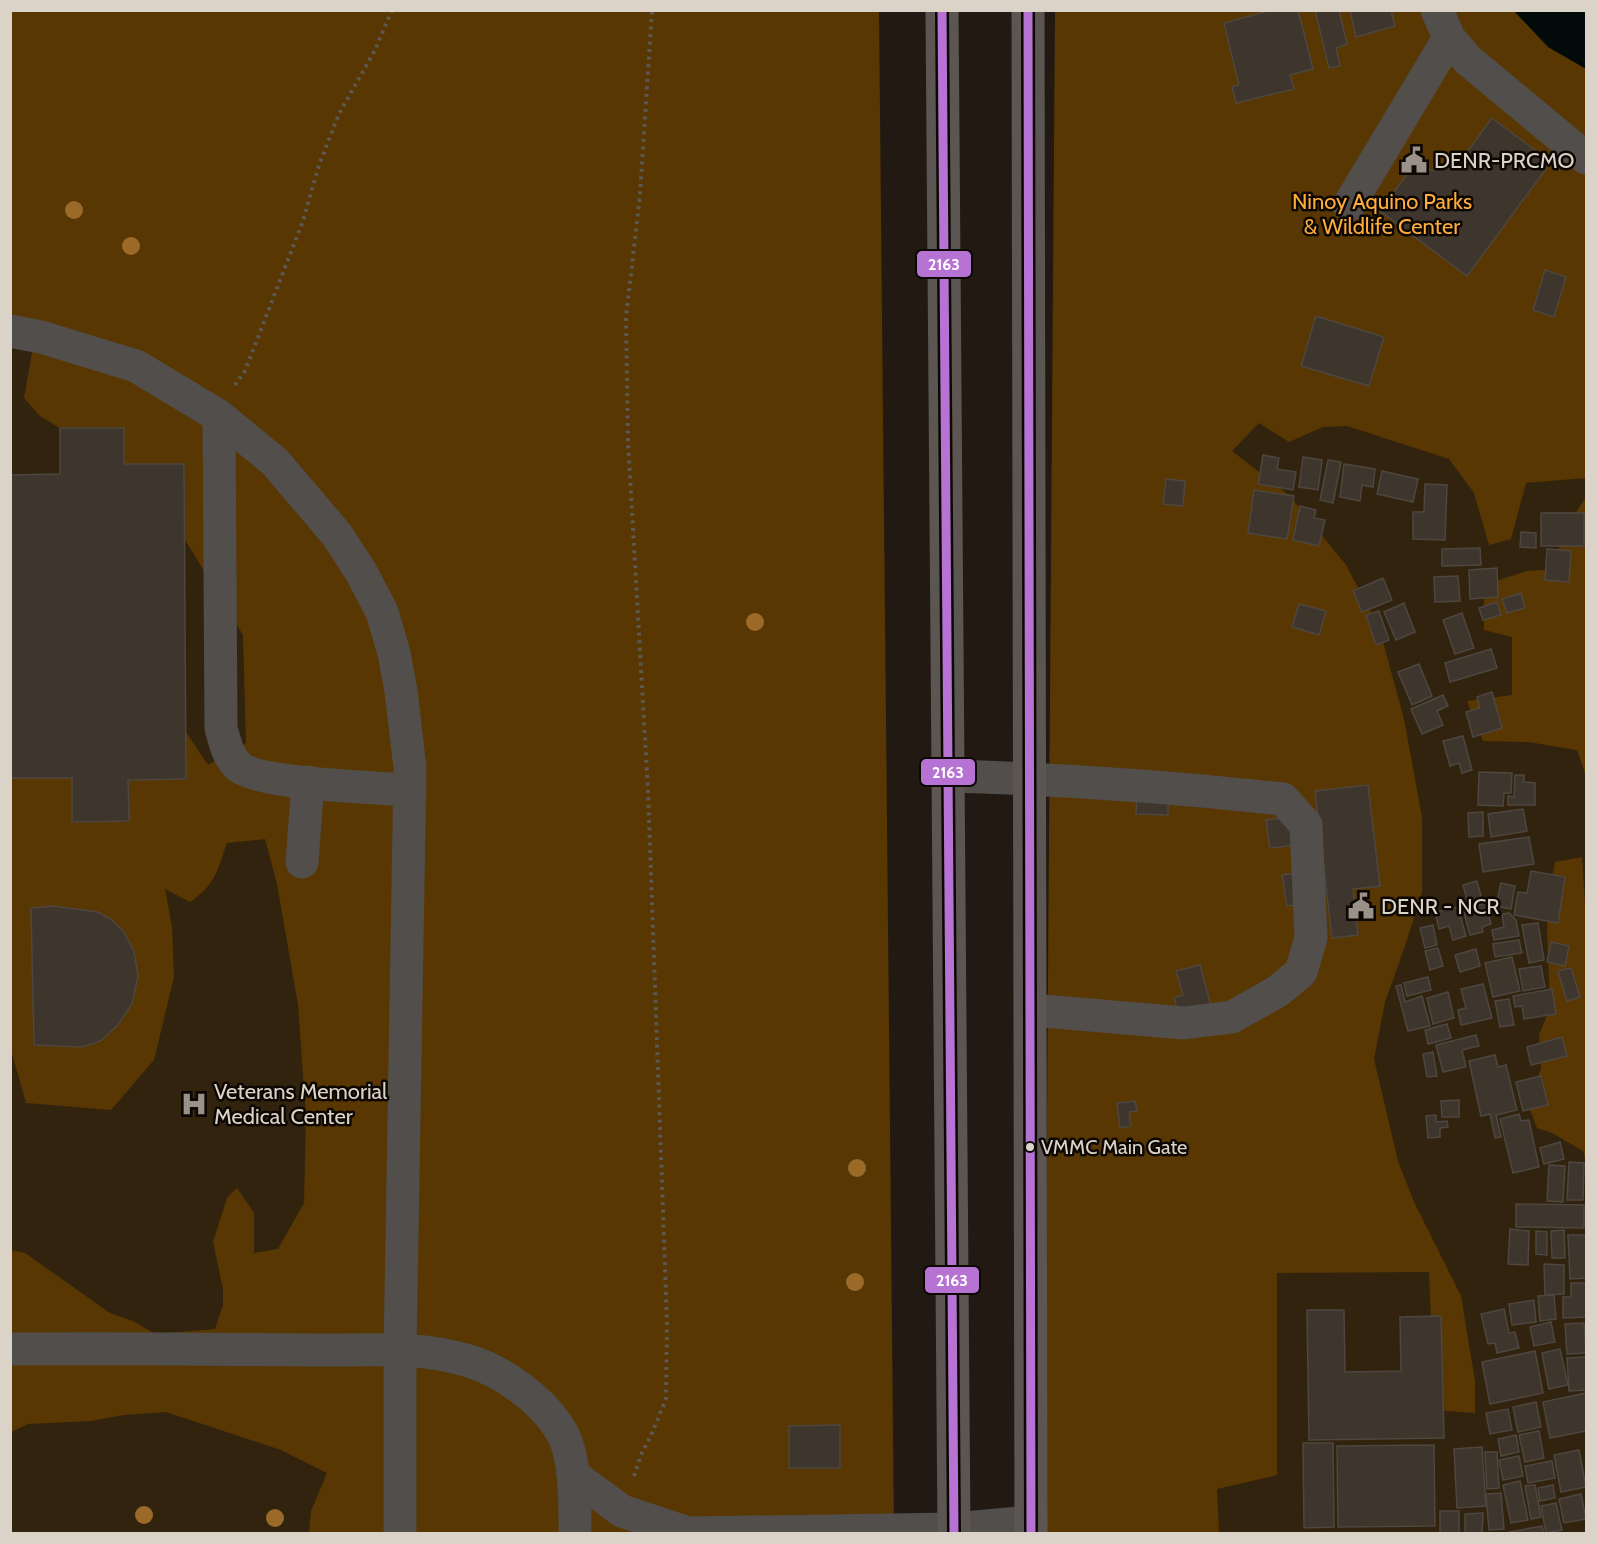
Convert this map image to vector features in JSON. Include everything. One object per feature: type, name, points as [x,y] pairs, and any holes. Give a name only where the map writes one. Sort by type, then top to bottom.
[{"type":"main road","points":[[942,10],[954,1531]]},
{"type":"main road","points":[[1028,10],[1031,1528]]},
{"type":"lane","points":[[1349,205],[1443,24],[1468,60],[1587,158]]},
{"type":"lane","points":[[10,331],[42,337],[136,366],[219,416],[276,462],[308,500],[337,535],[361,572],[382,612],[394,653],[401,691],[410,790],[400,1352],[400,1533]]},
{"type":"lane","points":[[219,416],[221,728],[227,752],[239,767],[254,775],[308,783],[410,790]]},
{"type":"lane","points":[[948,776],[1030,778],[1188,789],[1283,799],[1306,825],[1311,938],[1301,972],[1278,991],[1232,1017],[1184,1023],[1031,1010]]},
{"type":"lane","points":[[302,861],[308,783]]},
{"type":"lane","points":[[10,1349],[422,1352],[469,1361],[511,1382],[539,1405],[562,1431],[573,1475],[575,1533]]},
{"type":"lane","points":[[573,1475],[622,1511],[688,1533],[954,1531],[1031,1528]]},
{"type":"path","points":[[219,416],[228,394],[249,361],[303,221],[319,165],[339,114],[375,50],[392,10]]},
{"type":"path","points":[[622,1511],[641,1455],[666,1399],[667,1324],[649,813],[628,442],[626,317],[640,195],[652,10]]},
{"type":"shaded area","points":[[1055,11],[1586,11],[1586,1533],[1044,1533]]},
{"type":"shaded area","points":[[1514,11],[1586,11],[1586,69],[1548,47]]},
{"type":"shaded area","name":"Veterans Memorial Medical Center","points":[[10,337],[225,440],[383,1533],[11,1533]]},
{"type":"green space","points":[[10,11],[879,11],[894,1533],[309,1533],[311,1511],[327,1473],[281,1450],[166,1412],[124,1415],[91,1421],[28,1424],[11,1432],[11,1250],[25,1253],[110,1313],[133,1321],[155,1334],[215,1329],[223,1305],[223,1289],[213,1242],[227,1198],[237,1188],[254,1213],[254,1253],[278,1249],[304,1203],[306,1118],[298,1005],[277,884],[265,839],[227,843],[218,869],[210,883],[190,902],[165,889],[172,927],[174,977],[154,1060],[111,1110],[26,1103],[11,1050],[11,778],[72,778],[72,822],[129,821],[128,780],[186,779],[186,732],[208,765],[246,743],[243,635],[184,538],[184,464],[124,464],[124,428],[60,428],[40,416],[24,398],[34,342],[11,337]]},
{"type":"green space","name":"Ninoy Aquino Parks & Wildlife Center","points":[[1055,11],[1586,11],[1586,478],[1526,483],[1511,539],[1489,545],[1474,493],[1449,459],[1347,426],[1323,427],[1289,442],[1259,423],[1232,451],[1289,495],[1346,565],[1379,627],[1404,719],[1422,817],[1422,892],[1385,1002],[1374,1059],[1398,1161],[1414,1202],[1461,1296],[1475,1381],[1475,1413],[1435,1410],[1429,1272],[1277,1273],[1277,1475],[1217,1489],[1219,1533],[1044,1534]]},
{"type":"green space","points":[[1586,497],[1586,776],[1577,750],[1528,742],[1483,741],[1467,701],[1512,695],[1512,637],[1484,630],[1484,585],[1527,571],[1556,569],[1561,536]]},
{"type":"green space","points":[[1582,857],[1586,920],[1586,1163],[1583,1151],[1552,1133],[1537,1128],[1527,1102],[1541,1069],[1539,1035],[1550,1008],[1547,931],[1549,892],[1555,862]]},
{"type":"building","points":[[1272,10],[1298,10],[1313,69],[1290,75],[1294,89],[1236,103],[1232,87],[1239,85],[1224,23]]},
{"type":"building","points":[[1315,10],[1339,10],[1347,44],[1336,48],[1340,66],[1329,68]]},
{"type":"building","points":[[1350,10],[1391,10],[1395,26],[1356,37]]},
{"type":"building","points":[[1492,118],[1551,162],[1467,276],[1380,211],[1408,173],[1456,167]]},
{"type":"building","points":[[1545,270],[1566,277],[1554,317],[1533,310]]},
{"type":"building","points":[[1316,316],[1384,337],[1369,386],[1301,366]]},
{"type":"building","points":[[60,428],[124,428],[124,464],[184,464],[186,779],[128,780],[129,821],[72,822],[72,778],[10,778],[10,475],[60,474]]},
{"type":"building","points":[[1263,455],[1279,458],[1277,469],[1296,472],[1293,490],[1258,484]]},
{"type":"building","points":[[1303,457],[1322,460],[1318,490],[1299,487]]},
{"type":"building","points":[[1328,460],[1341,462],[1333,503],[1320,500]]},
{"type":"building","points":[[1344,464],[1375,469],[1373,487],[1362,485],[1360,501],[1340,497]]},
{"type":"building","points":[[1382,471],[1418,479],[1413,502],[1377,494]]},
{"type":"building","points":[[1166,479],[1185,481],[1183,506],[1163,504]]},
{"type":"building","points":[[1425,484],[1447,485],[1445,540],[1413,539],[1413,512],[1424,512]]},
{"type":"building","points":[[1254,490],[1294,496],[1287,539],[1248,533]]},
{"type":"building","points":[[1300,506],[1316,510],[1314,518],[1325,520],[1319,546],[1293,540]]},
{"type":"building","points":[[1541,513],[1584,513],[1584,546],[1541,546]]},
{"type":"building","points":[[1521,532],[1536,533],[1536,548],[1520,547]]},
{"type":"building","points":[[1480,548],[1481,565],[1442,566],[1442,549]]},
{"type":"building","points":[[1547,549],[1571,551],[1569,582],[1545,580]]},
{"type":"building","points":[[1497,568],[1498,597],[1470,599],[1469,570]]},
{"type":"building","points":[[1458,576],[1460,601],[1435,602],[1434,577]]},
{"type":"building","points":[[1383,578],[1392,600],[1362,612],[1353,591]]},
{"type":"building","points":[[1521,593],[1525,608],[1507,613],[1502,599]]},
{"type":"building","points":[[1497,602],[1501,615],[1483,620],[1479,608]]},
{"type":"building","points":[[1404,603],[1415,632],[1396,640],[1384,612]]},
{"type":"building","points":[[1299,604],[1326,611],[1319,635],[1292,627]]},
{"type":"building","points":[[1379,611],[1389,640],[1376,645],[1366,615]]},
{"type":"building","points":[[1462,613],[1474,648],[1455,654],[1443,620]]},
{"type":"building","points":[[1491,649],[1497,668],[1450,682],[1445,663]]},
{"type":"building","points":[[1419,664],[1432,696],[1412,705],[1398,672]]},
{"type":"building","points":[[1492,692],[1502,728],[1473,737],[1466,712],[1480,708],[1477,697]]},
{"type":"building","points":[[1443,695],[1448,706],[1437,711],[1443,725],[1422,734],[1411,709]]},
{"type":"building","points":[[1463,736],[1472,770],[1462,773],[1459,763],[1450,766],[1443,741]]},
{"type":"building","points":[[1479,772],[1512,773],[1511,793],[1504,793],[1503,806],[1478,805]]},
{"type":"building","points":[[1515,775],[1524,775],[1524,782],[1535,783],[1535,805],[1508,805],[1508,796],[1514,797]]},
{"type":"building","points":[[1368,785],[1380,886],[1353,889],[1358,935],[1332,938],[1315,791]]},
{"type":"building","points":[[1137,795],[1168,796],[1168,815],[1136,814]]},
{"type":"building","points":[[1523,809],[1527,831],[1491,837],[1488,814]]},
{"type":"building","points":[[1483,812],[1483,836],[1469,837],[1468,813]]},
{"type":"building","points":[[1294,816],[1297,845],[1270,848],[1266,820]]},
{"type":"building","points":[[1529,837],[1534,864],[1483,872],[1479,844]]},
{"type":"building","points":[[1531,871],[1565,877],[1558,923],[1514,915],[1518,892],[1527,893]]},
{"type":"building","points":[[1296,873],[1300,904],[1287,906],[1282,875]]},
{"type":"building","points":[[1477,881],[1482,900],[1468,904],[1463,885]]},
{"type":"building","points":[[1501,883],[1515,886],[1511,909],[1496,906]]},
{"type":"building","points":[[1486,903],[1491,924],[1482,927],[1483,932],[1470,935],[1463,909]]},
{"type":"building","points":[[53,906],[98,912],[112,920],[124,932],[134,951],[138,976],[132,1004],[117,1026],[100,1041],[82,1047],[34,1045],[31,908]]},
{"type":"building","points":[[1458,907],[1466,936],[1453,940],[1449,926],[1439,929],[1435,912]]},
{"type":"building","points":[[1509,913],[1516,920],[1519,936],[1494,940],[1492,930],[1504,927],[1502,914]]},
{"type":"building","points":[[1538,923],[1544,960],[1529,963],[1522,925]]},
{"type":"building","points":[[1433,925],[1437,945],[1425,948],[1420,928]]},
{"type":"building","points":[[1519,940],[1522,953],[1495,957],[1493,944]]},
{"type":"building","points":[[1551,942],[1569,946],[1565,966],[1547,962]]},
{"type":"building","points":[[1438,948],[1443,966],[1430,970],[1425,951]]},
{"type":"building","points":[[1476,949],[1480,966],[1460,972],[1455,955]]},
{"type":"building","points":[[1512,957],[1520,991],[1493,997],[1485,963]]},
{"type":"building","points":[[1200,965],[1211,1006],[1179,1015],[1174,998],[1183,995],[1176,971]]},
{"type":"building","points":[[1541,966],[1545,987],[1523,991],[1519,969]]},
{"type":"building","points":[[1571,968],[1580,997],[1567,1001],[1558,971]]},
{"type":"building","points":[[1428,977],[1431,990],[1407,996],[1404,983]]},
{"type":"building","points":[[1483,984],[1492,1018],[1461,1025],[1458,1010],[1466,1008],[1461,989]]},
{"type":"building","points":[[1401,985],[1405,1002],[1422,996],[1430,1026],[1408,1031],[1396,986]]},
{"type":"building","points":[[1552,989],[1556,1014],[1524,1019],[1522,1006],[1515,1007],[1513,996]]},
{"type":"building","points":[[1448,992],[1454,1018],[1433,1024],[1427,998]]},
{"type":"building","points":[[1509,999],[1514,1025],[1500,1027],[1495,1001]]},
{"type":"building","points":[[1447,1024],[1451,1038],[1428,1044],[1425,1030]]},
{"type":"building","points":[[1476,1035],[1479,1046],[1462,1050],[1466,1067],[1443,1072],[1436,1045]]},
{"type":"building","points":[[1562,1037],[1567,1056],[1531,1065],[1527,1047]]},
{"type":"building","points":[[1433,1052],[1437,1076],[1427,1077],[1423,1054]]},
{"type":"building","points":[[1495,1055],[1498,1067],[1506,1065],[1517,1110],[1496,1115],[1501,1137],[1495,1138],[1490,1114],[1481,1116],[1469,1061]]},
{"type":"building","points":[[1541,1076],[1548,1105],[1523,1111],[1516,1082]]},
{"type":"building","points":[[1459,1100],[1459,1117],[1442,1117],[1441,1101]]},
{"type":"building","points":[[1135,1101],[1137,1111],[1129,1112],[1131,1126],[1120,1128],[1117,1103]]},
{"type":"building","points":[[1519,1114],[1521,1121],[1529,1120],[1539,1167],[1513,1173],[1500,1119]]},
{"type":"building","points":[[1436,1115],[1436,1122],[1447,1121],[1448,1127],[1440,1128],[1440,1137],[1428,1138],[1426,1116]]},
{"type":"building","points":[[1560,1142],[1564,1159],[1544,1164],[1540,1148]]},
{"type":"building","points":[[1569,1162],[1584,1163],[1583,1200],[1567,1200]]},
{"type":"building","points":[[1549,1165],[1565,1166],[1563,1202],[1547,1201]]},
{"type":"building","points":[[1516,1204],[1584,1205],[1584,1228],[1516,1227]]},
{"type":"building","points":[[1510,1229],[1529,1231],[1528,1265],[1508,1264]]},
{"type":"building","points":[[1564,1230],[1565,1258],[1552,1258],[1551,1231]]},
{"type":"building","points":[[1536,1231],[1547,1232],[1547,1255],[1536,1254]]},
{"type":"building","points":[[1568,1235],[1586,1235],[1586,1278],[1570,1279]]},
{"type":"building","points":[[1544,1264],[1564,1265],[1564,1294],[1545,1295]]},
{"type":"building","points":[[1571,1283],[1586,1283],[1586,1317],[1563,1318],[1563,1297],[1571,1297]]},
{"type":"building","points":[[1554,1295],[1556,1319],[1540,1321],[1538,1296]]},
{"type":"building","points":[[1534,1300],[1536,1322],[1512,1325],[1509,1304]]},
{"type":"building","points":[[1504,1309],[1509,1333],[1515,1332],[1519,1348],[1497,1353],[1495,1343],[1488,1344],[1481,1314]]},
{"type":"building","points":[[1307,1310],[1344,1310],[1345,1372],[1401,1371],[1400,1317],[1441,1316],[1444,1438],[1309,1440]]},
{"type":"building","points":[[1551,1322],[1555,1342],[1534,1346],[1530,1327]]},
{"type":"building","points":[[1584,1323],[1586,1353],[1567,1354],[1565,1324]]},
{"type":"building","points":[[1560,1349],[1568,1385],[1549,1389],[1542,1353]]},
{"type":"building","points":[[1535,1351],[1543,1393],[1490,1404],[1482,1362]]},
{"type":"building","points":[[1586,1357],[1586,1390],[1569,1391],[1567,1358]]},
{"type":"building","points":[[1586,1393],[1586,1431],[1550,1438],[1543,1402]]},
{"type":"building","points":[[1536,1402],[1541,1427],[1518,1432],[1513,1407]]},
{"type":"building","points":[[1508,1409],[1512,1430],[1490,1434],[1486,1413]]},
{"type":"building","points":[[840,1425],[840,1468],[789,1468],[789,1426]]},
{"type":"building","points":[[1539,1431],[1544,1458],[1525,1462],[1519,1435]]},
{"type":"building","points":[[1516,1435],[1519,1452],[1501,1456],[1498,1439]]},
{"type":"building","points":[[1303,1443],[1333,1443],[1334,1527],[1304,1528]]},
{"type":"building","points":[[1434,1445],[1435,1526],[1338,1527],[1337,1446]]},
{"type":"building","points":[[1482,1447],[1486,1506],[1457,1508],[1454,1449]]},
{"type":"building","points":[[1579,1450],[1586,1487],[1561,1492],[1554,1455]]},
{"type":"building","points":[[1485,1452],[1497,1452],[1499,1488],[1487,1489]]},
{"type":"building","points":[[1519,1456],[1523,1476],[1503,1480],[1499,1460]]},
{"type":"building","points":[[1552,1461],[1555,1478],[1528,1483],[1525,1466]]},
{"type":"building","points":[[1520,1481],[1528,1520],[1511,1523],[1503,1485]]},
{"type":"building","points":[[1535,1485],[1541,1517],[1531,1519],[1525,1486]]},
{"type":"building","points":[[1553,1485],[1555,1498],[1540,1501],[1538,1488]]},
{"type":"building","points":[[1501,1493],[1504,1529],[1489,1530],[1486,1494]]},
{"type":"building","points":[[1581,1494],[1586,1519],[1564,1523],[1559,1499]]},
{"type":"building","points":[[1556,1503],[1562,1530],[1546,1533],[1541,1506]]},
{"type":"building","points":[[1440,1511],[1459,1511],[1459,1534],[1440,1534]]},
{"type":"building","points":[[1483,1513],[1482,1534],[1465,1534],[1465,1514]]},
{"type":"building","points":[[1542,1526],[1544,1534],[1504,1534],[1504,1533]]},
{"type":"transit line","name":"2163","points":[[942,10],[954,1534]]},
{"type":"transit line","name":"2163","points":[[1028,10],[1031,1534]]},
{"type":"place","name":"DENR-PRCMO","points":[[1414,160]]},
{"type":"place","name":"DENR - NCR","points":[[1361,906]]},
{"type":"place","name":"Veterans Memorial Medical Center","points":[[194,1104]]},
{"type":"place","name":"VMMC Main Gate","points":[[1030,1147]]}]
